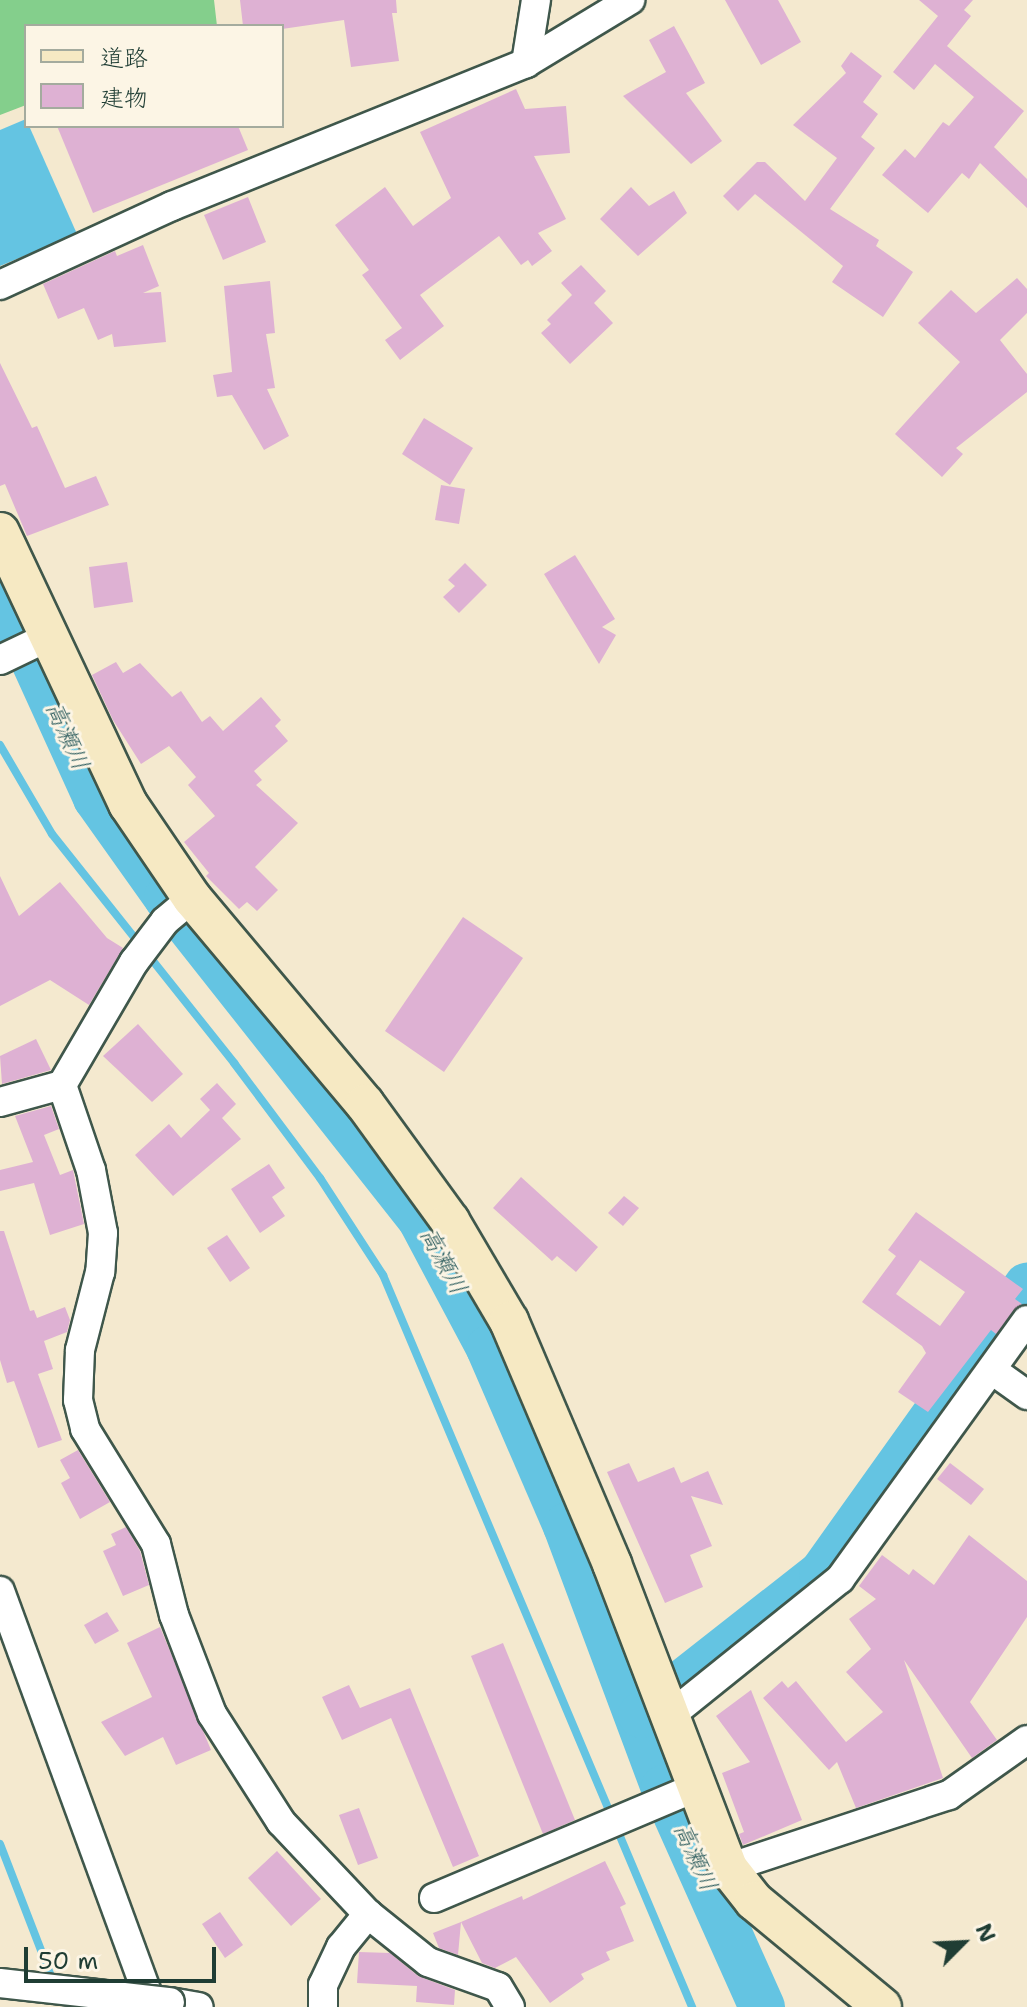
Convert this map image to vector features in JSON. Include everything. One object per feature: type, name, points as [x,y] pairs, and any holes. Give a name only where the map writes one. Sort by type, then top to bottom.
[{"type":"street","points":[[526,63],[536,0]]},
{"type":"street","points":[[0,285],[172,206],[526,63],[630,0]]},
{"type":"street","points":[[0,532],[128,804],[192,898],[365,1104],[450,1221],[501,1308],[560,1435],[667,1718],[728,1868],[754,1901],[882,2007]]},
{"type":"street","points":[[0,660],[48,637]]},
{"type":"street","points":[[0,1102],[62,1085],[134,962],[165,921],[192,898]]},
{"type":"street","points":[[62,1085],[91,1170],[103,1233],[100,1272],[80,1350],[78,1400],[85,1429],[156,1544],[174,1615],[212,1714],[281,1822],[368,1914],[428,1962],[498,1987],[510,2007]]},
{"type":"street","points":[[667,1718],[840,1579],[1027,1320]]},
{"type":"street","points":[[992,1370],[1027,1395]]},
{"type":"street","points":[[0,1591],[161,2005]]},
{"type":"street","points":[[728,1868],[949,1795],[1027,1740]]},
{"type":"street","points":[[434,1898],[695,1788]]},
{"type":"street","points":[[323,2007],[323,1985],[341,1947],[368,1914]]},
{"type":"street","points":[[0,1983],[161,2005],[199,2007]]},
{"type":"green space","points":[[0,0],[214,0],[217,24],[24,24],[24,106],[0,115]]},
{"type":"water","points":[[24,120],[24,128],[30,128],[77,234],[0,266],[0,130]]},
{"type":"building","points":[[240,0],[396,0],[397,13],[392,13],[399,61],[351,67],[344,20],[284,29],[284,24],[243,24]]},
{"type":"building","points":[[725,0],[778,0],[801,42],[761,65]]},
{"type":"building","points":[[919,0],[973,0],[964,10],[971,16],[947,46],[1024,111],[994,147],[1027,179],[1027,208],[980,163],[969,179],[962,173],[928,213],[882,175],[905,149],[915,158],[943,122],[949,126],[974,97],[935,64],[914,90],[893,72],[938,16]]},
{"type":"building","points":[[674,26],[705,83],[686,93],[722,141],[691,164],[623,96],[666,72],[649,40]]},
{"type":"building","points":[[851,52],[882,76],[863,102],[878,114],[861,137],[875,148],[830,209],[879,240],[876,246],[913,272],[883,317],[832,282],[843,266],[755,194],[738,211],[723,196],[757,162],[765,162],[805,201],[837,158],[793,125],[846,73],[841,66]]},
{"type":"building","points":[[516,89],[525,109],[566,106],[570,153],[534,156],[566,219],[538,233],[552,251],[532,266],[528,260],[521,265],[499,236],[420,295],[444,326],[400,360],[385,340],[402,328],[362,275],[369,270],[335,225],[385,187],[413,226],[451,198],[420,132]]},
{"type":"building","points":[[58,128],[239,128],[248,150],[93,213]]},
{"type":"building","points":[[631,187],[649,206],[674,191],[687,213],[638,256],[600,219]]},
{"type":"building","points":[[248,197],[266,242],[223,260],[204,215]]},
{"type":"building","points":[[143,245],[159,286],[143,293],[161,292],[166,342],[114,347],[112,334],[98,340],[84,308],[58,319],[43,284],[115,251],[117,256]]},
{"type":"building","points":[[581,265],[606,291],[594,303],[613,323],[570,364],[541,333],[551,324],[547,320],[572,295],[561,283]]},
{"type":"building","points":[[1017,278],[1027,289],[1027,313],[1000,340],[1027,374],[1027,392],[956,448],[963,454],[942,477],[895,434],[960,362],[918,323],[951,290],[976,313]]},
{"type":"building","points":[[270,281],[275,333],[266,334],[275,388],[267,389],[289,436],[264,450],[232,395],[217,397],[213,375],[232,372],[224,286]]},
{"type":"building","points":[[0,363],[32,428],[37,426],[65,488],[96,476],[109,505],[27,536],[5,484],[0,486]]},
{"type":"building","points":[[424,418],[473,448],[450,485],[402,454]]},
{"type":"building","points":[[441,485],[465,489],[459,524],[435,520]]},
{"type":"building","points":[[575,555],[615,619],[602,627],[616,635],[599,664],[544,574]]},
{"type":"building","points":[[127,562],[133,602],[94,608],[89,567]]},
{"type":"building","points":[[465,563],[487,585],[459,613],[443,597],[455,586],[448,580]]},
{"type":"building","points":[[116,662],[123,673],[140,663],[172,697],[181,691],[202,722],[210,716],[223,731],[261,697],[281,720],[275,726],[288,741],[254,771],[262,780],[256,785],[298,823],[255,867],[278,890],[257,911],[247,902],[239,909],[206,876],[209,873],[184,842],[215,816],[188,785],[196,777],[169,746],[141,764],[113,720],[92,675]]},
{"type":"building","points":[[0,876],[19,916],[60,882],[107,938],[123,948],[89,1005],[50,980],[0,1006]]},
{"type":"building","points":[[463,917],[523,958],[444,1072],[385,1031]]},
{"type":"building","points":[[138,1024],[183,1074],[152,1102],[103,1056]]},
{"type":"building","points":[[36,1039],[51,1070],[2,1084],[0,1056]]},
{"type":"building","points":[[217,1083],[236,1104],[222,1118],[241,1139],[173,1196],[135,1155],[169,1124],[181,1138],[210,1110],[200,1099]]},
{"type":"building","points":[[51,1106],[59,1129],[44,1135],[60,1175],[73,1170],[84,1224],[50,1235],[34,1183],[0,1191],[0,1170],[33,1162],[15,1116]]},
{"type":"building","points":[[269,1164],[285,1188],[272,1197],[285,1216],[260,1233],[231,1189]]},
{"type":"building","points":[[521,1177],[598,1247],[576,1272],[557,1256],[552,1261],[493,1208]]},
{"type":"building","points":[[624,1196],[639,1208],[623,1226],[608,1213]]},
{"type":"building","points":[[916,1212],[1023,1289],[1015,1299],[1022,1304],[996,1334],[991,1330],[928,1412],[898,1392],[926,1353],[922,1346],[862,1302],[896,1256],[888,1250]],"holes":[[[920,1260],[965,1292],[940,1326],[896,1294]]]},
{"type":"building","points":[[0,1231],[4,1231],[30,1311],[34,1310],[37,1318],[65,1307],[70,1320],[67,1332],[44,1341],[53,1369],[38,1374],[62,1440],[38,1448],[14,1381],[7,1383],[0,1360]]},
{"type":"building","points":[[227,1235],[250,1268],[230,1282],[207,1248]]},
{"type":"building","points":[[78,1450],[110,1502],[80,1519],[61,1483],[70,1478],[60,1460]]},
{"type":"building","points":[[629,1463],[638,1482],[674,1467],[681,1483],[708,1471],[723,1505],[691,1496],[712,1546],[690,1555],[703,1587],[665,1603],[607,1472]]},
{"type":"building","points":[[950,1463],[984,1489],[971,1505],[937,1479]]},
{"type":"building","points":[[126,1527],[140,1551],[149,1585],[123,1596],[103,1551],[116,1545],[111,1534]]},
{"type":"building","points":[[969,1535],[1027,1581],[1027,1617],[970,1702],[997,1740],[972,1758],[904,1660],[943,1778],[856,1808],[837,1762],[829,1770],[763,1698],[782,1681],[788,1688],[796,1681],[846,1742],[883,1712],[846,1672],[871,1649],[849,1619],[876,1599],[859,1586],[882,1555],[909,1575],[913,1569],[934,1585]]},
{"type":"building","points":[[107,1612],[119,1631],[95,1644],[84,1625]]},
{"type":"building","points":[[160,1627],[211,1750],[176,1765],[163,1737],[125,1756],[101,1722],[152,1697],[127,1643]]},
{"type":"building","points":[[503,1643],[575,1820],[543,1834],[471,1656]]},
{"type":"building","points":[[349,1685],[360,1708],[410,1688],[479,1856],[453,1867],[391,1718],[342,1740],[322,1697]]},
{"type":"building","points":[[751,1690],[802,1820],[743,1845],[739,1834],[744,1832],[722,1773],[750,1762],[716,1716]]},
{"type":"building","points":[[359,1808],[378,1858],[358,1865],[339,1815]]},
{"type":"building","points":[[277,1851],[321,1899],[291,1926],[248,1878]]},
{"type":"building","points":[[605,1861],[626,1904],[620,1907],[634,1941],[606,1952],[610,1960],[581,1974],[584,1979],[550,2003],[516,1957],[495,1968],[482,1963],[461,1922],[522,1896],[523,1900]]},
{"type":"building","points":[[220,1912],[243,1945],[225,1958],[202,1924]]},
{"type":"building","points":[[461,1922],[458,1955],[439,1948],[433,1933]]},
{"type":"building","points":[[359,1952],[390,1953],[418,1976],[455,1990],[454,2005],[416,2002],[417,1986],[357,1983]]},
{"type":"waterway","name":"高瀬川","points":[[0,587],[96,798],[167,898],[421,1220],[489,1348],[566,1526],[664,1788],[762,2007]]},
{"type":"waterway","points":[[0,745],[52,834],[234,1063],[320,1178],[383,1275],[692,2007]]},
{"type":"waterway","points":[[641,1715],[822,1573],[1027,1286]]},
{"type":"waterway","points":[[0,1844],[54,1984]]}]
